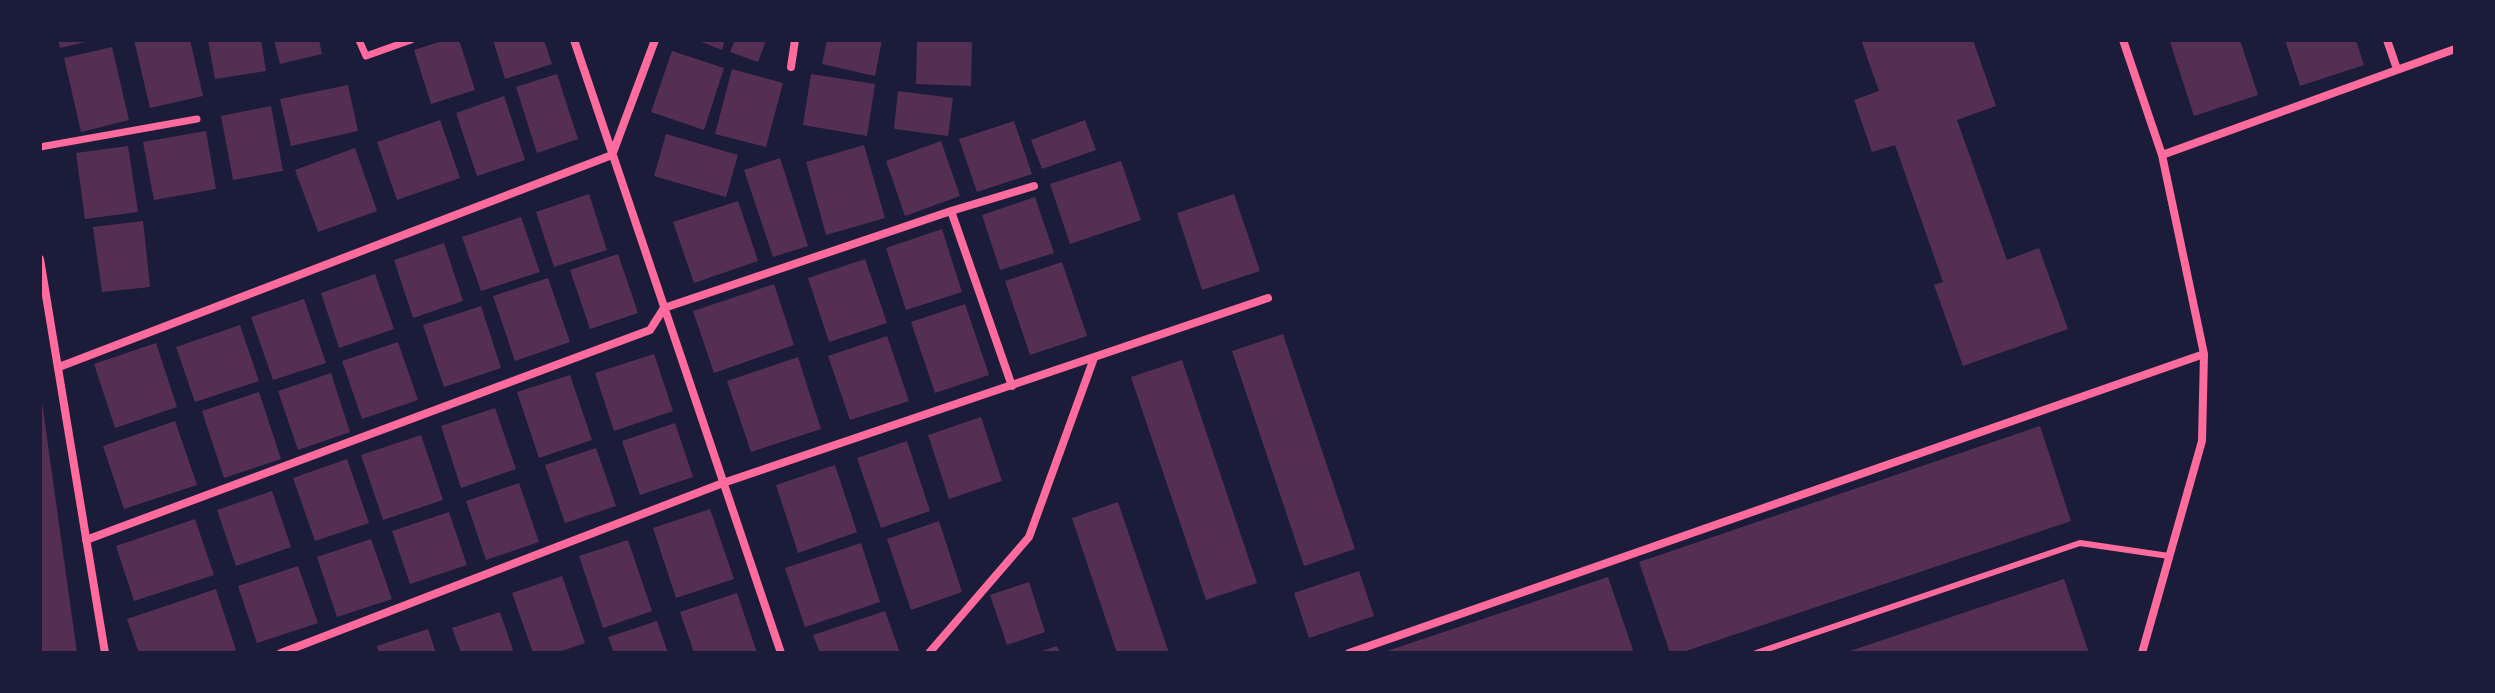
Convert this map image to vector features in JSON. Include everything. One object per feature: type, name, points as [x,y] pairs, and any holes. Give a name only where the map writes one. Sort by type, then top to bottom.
[{"type":"street","points":[[359,40],[366,56],[411,40]]},
{"type":"street","points":[[574,40],[781,653]]},
{"type":"street","points":[[59,367],[612,155],[655,40]]},
{"type":"street","points":[[791,67],[795,40]]},
{"type":"street","points":[[2123,40],[2162,155],[2204,354],[2202,441],[2142,653]]},
{"type":"street","points":[[2387,40],[2397,69]]},
{"type":"street","points":[[2162,155],[2455,49]]},
{"type":"street","points":[[40,147],[197,119]]},
{"type":"street","points":[[86,540],[650,330],[664,308],[1034,186]]},
{"type":"street","points":[[951,211],[1012,386]]},
{"type":"street","points":[[40,259],[105,653]]},
{"type":"street","points":[[281,653],[723,483],[1268,298]]},
{"type":"street","points":[[1349,653],[2204,354]]},
{"type":"street","points":[[929,653],[1029,537],[1094,358]]},
{"type":"lane","points":[[1756,653],[2080,543],[2169,556]]},
{"type":"building","points":[[58,40],[89,40],[90,41],[60,48]]},
{"type":"building","points":[[134,40],[190,40],[203,96],[150,108]]},
{"type":"building","points":[[208,40],[261,40],[266,71],[215,79]]},
{"type":"building","points":[[274,40],[319,40],[322,54],[280,64]]},
{"type":"building","points":[[445,40],[459,40],[475,90],[431,104],[414,50]]},
{"type":"building","points":[[493,40],[544,40],[552,64],[505,79]]},
{"type":"building","points":[[696,40],[725,40],[722,50]]},
{"type":"building","points":[[735,40],[766,40],[758,62],[730,52]]},
{"type":"building","points":[[827,40],[882,40],[875,76],[822,64]]},
{"type":"building","points":[[917,40],[972,40],[971,86],[916,84]]},
{"type":"building","points":[[1861,40],[1973,40],[1996,106],[1957,120],[2007,260],[2039,248],[2068,329],[1963,366],[1934,285],[1943,282],[1895,145],[1872,152],[1854,100],[1879,91]]},
{"type":"building","points":[[2240,40],[2258,95],[2194,116],[2170,42]]},
{"type":"building","points":[[2285,40],[2356,40],[2364,65],[2300,86]]},
{"type":"building","points":[[112,47],[129,120],[81,132],[64,58]]},
{"type":"building","points":[[672,51],[724,68],[704,130],[651,112]]},
{"type":"building","points":[[732,69],[783,83],[766,147],[715,134]]},
{"type":"building","points":[[557,74],[578,139],[537,153],[516,87]]},
{"type":"building","points":[[811,74],[875,84],[867,136],[803,125]]},
{"type":"building","points":[[348,85],[358,131],[291,146],[280,99]]},
{"type":"building","points":[[898,91],[953,98],[948,136],[894,129]]},
{"type":"building","points":[[504,96],[525,160],[477,176],[456,113]]},
{"type":"building","points":[[271,106],[283,171],[233,180],[221,116]]},
{"type":"building","points":[[440,120],[460,178],[397,200],[377,142]]},
{"type":"building","points":[[1085,120],[1096,150],[1042,169],[1031,140]]},
{"type":"building","points":[[1014,121],[1032,174],[977,192],[959,139]]},
{"type":"building","points":[[206,131],[216,189],[154,200],[143,142]]},
{"type":"building","points":[[666,134],[738,155],[726,197],[654,176]]},
{"type":"building","points":[[941,141],[960,196],[905,216],[886,161]]},
{"type":"building","points":[[864,145],[885,218],[826,235],[806,162]]},
{"type":"building","points":[[128,146],[138,212],[85,219],[76,153]]},
{"type":"building","points":[[355,148],[377,211],[318,232],[295,170]]},
{"type":"building","points":[[780,158],[808,246],[773,257],[744,170]]},
{"type":"building","points":[[1121,161],[1141,220],[1070,244],[1050,184]]},
{"type":"building","points":[[589,194],[607,250],[554,267],[536,212]]},
{"type":"building","points":[[1234,194],[1260,271],[1202,290],[1177,213]]},
{"type":"building","points":[[1035,197],[1054,253],[1000,270],[982,215]]},
{"type":"building","points":[[738,201],[758,261],[694,283],[673,222]]},
{"type":"building","points":[[521,217],[540,272],[481,291],[462,237]]},
{"type":"building","points":[[143,221],[150,287],[102,292],[93,227]]},
{"type":"building","points":[[942,229],[962,292],[906,310],[886,248]]},
{"type":"building","points":[[444,243],[463,301],[413,318],[394,260]]},
{"type":"building","points":[[618,254],[638,313],[590,329],[570,270]]},
{"type":"building","points":[[865,259],[887,323],[829,342],[808,278]]},
{"type":"building","points":[[1062,262],[1087,336],[1030,355],[1005,281]]},
{"type":"building","points":[[375,274],[394,329],[339,348],[321,293]]},
{"type":"building","points":[[548,278],[570,342],[515,361],[493,296]]},
{"type":"building","points":[[774,284],[794,345],[714,373],[693,311]]},
{"type":"building","points":[[304,299],[326,363],[273,380],[251,317]]},
{"type":"building","points":[[965,304],[989,375],[935,393],[911,322]]},
{"type":"building","points":[[481,306],[501,368],[444,387],[423,325]]},
{"type":"building","points":[[240,325],[259,381],[195,402],[176,347]]},
{"type":"building","points":[[1283,334],[1355,549],[1304,566],[1232,351]]},
{"type":"building","points":[[887,336],[909,401],[850,420],[828,356]]},
{"type":"building","points":[[398,342],[418,400],[362,419],[342,361]]},
{"type":"building","points":[[156,343],[177,407],[115,428],[94,364]]},
{"type":"building","points":[[654,354],[673,411],[614,431],[595,373]]},
{"type":"building","points":[[798,357],[821,429],[751,452],[727,381]]},
{"type":"building","points":[[1182,360],[1257,583],[1206,600],[1131,377]]},
{"type":"building","points":[[331,373],[350,432],[298,450],[278,391]]},
{"type":"building","points":[[570,375],[592,440],[539,458],[517,392]]},
{"type":"building","points":[[259,392],[281,459],[224,478],[202,411]]},
{"type":"building","points":[[42,402],[77,653],[40,653]]},
{"type":"building","points":[[495,408],[516,469],[461,488],[441,426]]},
{"type":"building","points":[[981,417],[1002,481],[949,499],[928,435]]},
{"type":"building","points":[[175,421],[197,485],[124,509],[103,446]]},
{"type":"building","points":[[675,423],[693,477],[640,495],[622,441]]},
{"type":"building","points":[[2040,426],[2071,521],[1680,653],[1670,653],[1639,562]]},
{"type":"building","points":[[421,435],[443,500],[383,520],[361,455]]},
{"type":"building","points":[[907,441],[930,511],[881,528],[857,458]]},
{"type":"building","points":[[596,448],[616,506],[565,523],[545,465]]},
{"type":"building","points":[[347,459],[369,523],[315,541],[293,478]]},
{"type":"building","points":[[835,465],[857,532],[798,553],[776,485]]},
{"type":"building","points":[[519,483],[539,542],[486,560],[466,501]]},
{"type":"building","points":[[272,491],[291,547],[236,566],[217,510]]},
{"type":"building","points":[[1118,502],[1169,653],[1117,653],[1072,518]]},
{"type":"building","points":[[710,509],[734,579],[676,598],[653,528]]},
{"type":"building","points":[[449,512],[467,565],[410,584],[392,531]]},
{"type":"building","points":[[195,519],[214,575],[134,601],[116,546]]},
{"type":"building","points":[[939,521],[962,592],[911,610],[887,539]]},
{"type":"building","points":[[371,539],[392,599],[337,617],[317,557]]},
{"type":"building","points":[[628,540],[652,611],[603,628],[579,556]]},
{"type":"building","points":[[861,543],[880,602],[805,627],[785,568]]},
{"type":"building","points":[[298,566],[318,623],[257,643],[238,586]]},
{"type":"building","points":[[1359,571],[1374,616],[1309,638],[1294,593]]},
{"type":"building","points":[[562,576],[585,643],[556,653],[533,653],[512,593]]},
{"type":"building","points":[[1608,577],[1634,653],[1384,653],[1384,652]]},
{"type":"building","points":[[2064,579],[2089,653],[1847,653],[1847,652]]},
{"type":"building","points":[[1029,582],[1045,632],[1007,645],[990,595]]},
{"type":"building","points":[[216,589],[236,650],[227,653],[139,653],[127,619]]},
{"type":"building","points":[[737,593],[757,653],[694,653],[680,612]]},
{"type":"building","points":[[885,611],[900,653],[820,653],[813,635]]},
{"type":"building","points":[[500,612],[514,653],[461,653],[452,628]]},
{"type":"building","points":[[657,621],[668,653],[614,653],[608,637]]},
{"type":"building","points":[[428,629],[436,653],[379,653],[377,646]]},
{"type":"building","points":[[1057,646],[1060,653],[1038,653],[1038,652]]}]
